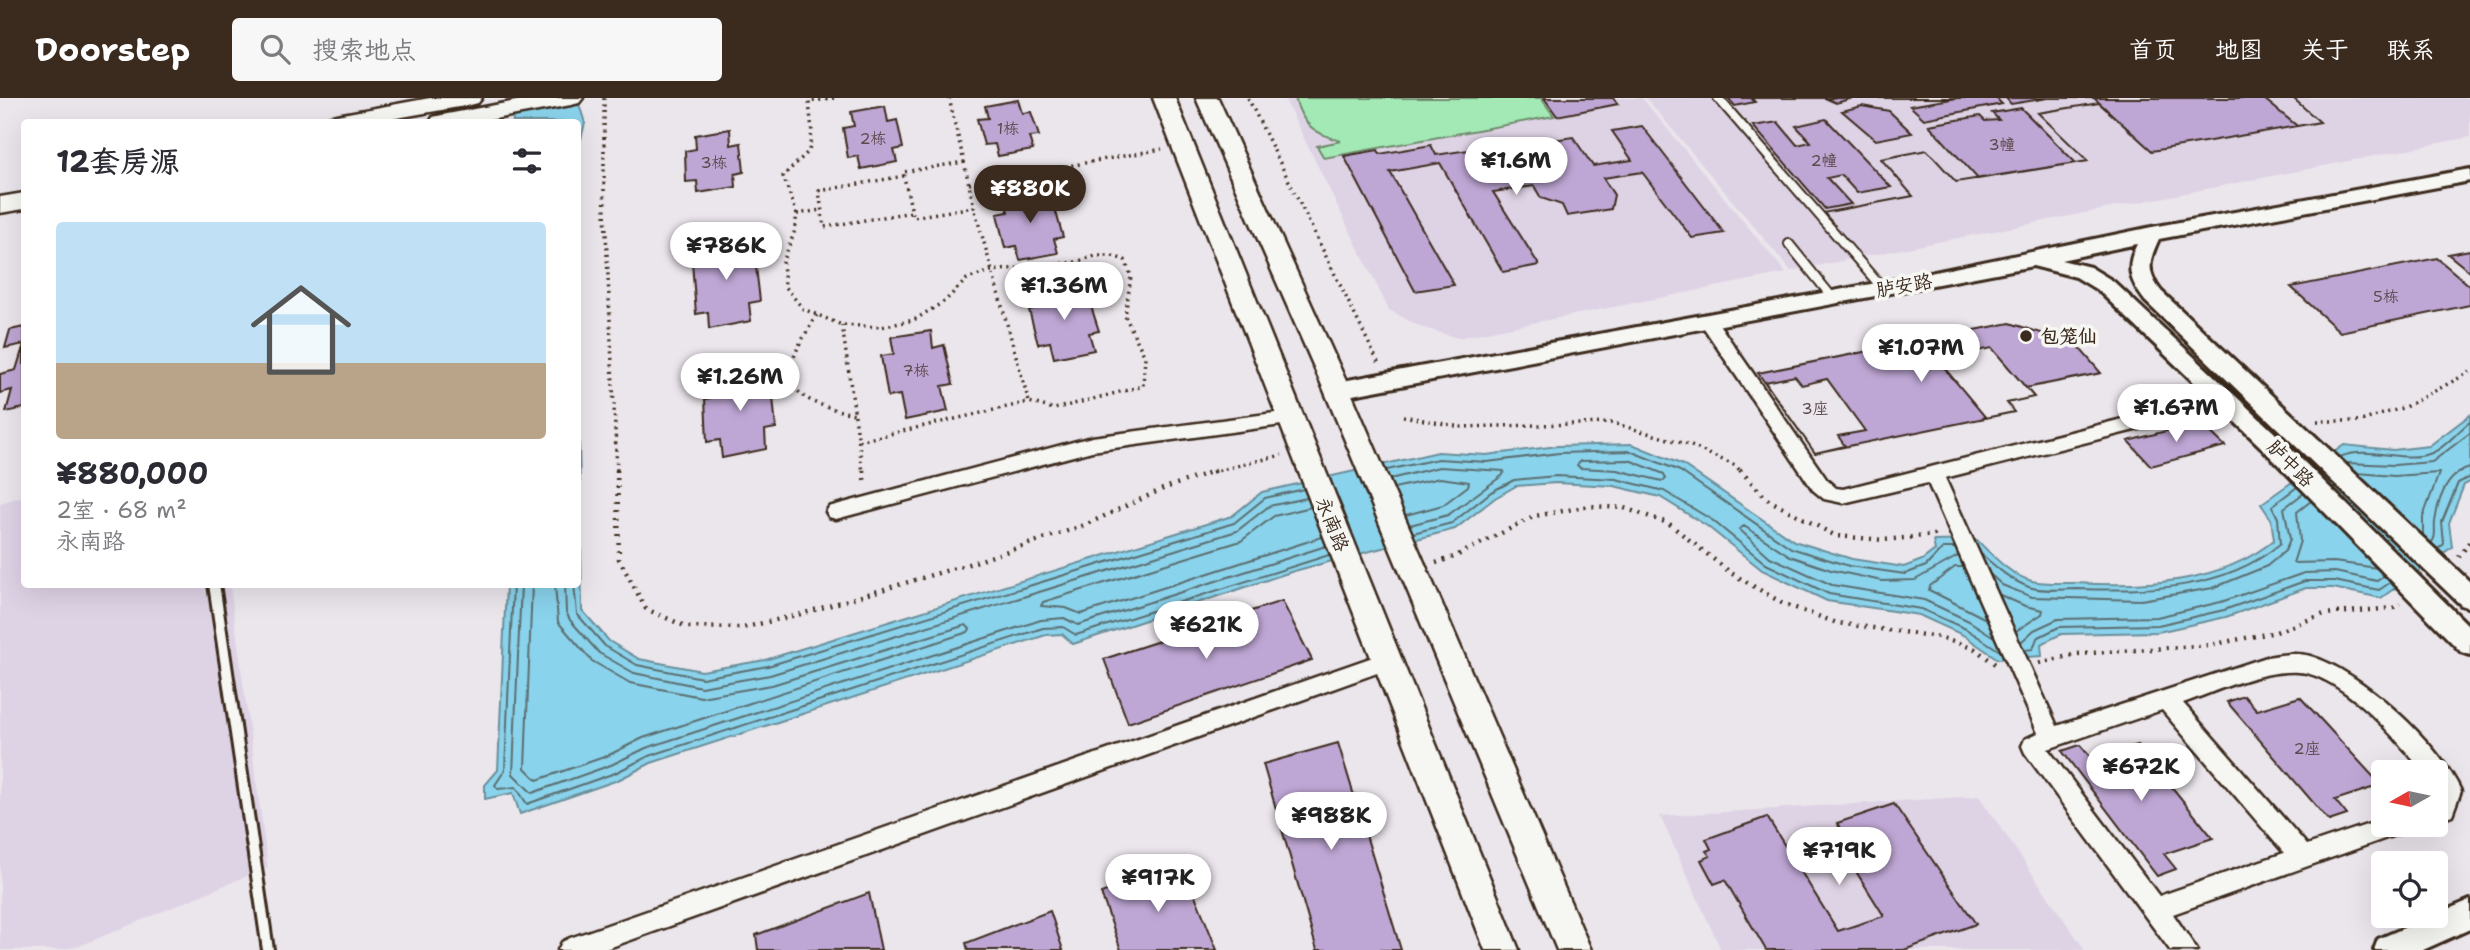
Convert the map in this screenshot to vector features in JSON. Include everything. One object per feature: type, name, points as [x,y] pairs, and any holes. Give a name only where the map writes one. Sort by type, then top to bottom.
[{"type":"main road","points":[[354,119],[470,98]]},
{"type":"main road","points":[[458,119],[571,98]]},
{"type":"main road","name":"永南路","points":[[1164,98],[1502,950]]},
{"type":"main road","points":[[1207,98],[1337,390],[1574,950]]},
{"type":"main road","points":[[0,184],[21,180]]},
{"type":"main road","points":[[0,205],[21,202]]},
{"type":"street","name":"胪安路","points":[[1337,390],[1883,289],[2152,234],[2470,175]]},
{"type":"street","name":"胪中路","points":[[2152,234],[2137,266],[2145,286],[2164,308],[2470,598]]},
{"type":"street","name":"胪中路","points":[[2030,260],[2083,272],[2106,286],[2281,453],[2470,643]]},
{"type":"street","points":[[1707,321],[1820,485],[1830,494],[1843,496],[2226,400]]},
{"type":"street","points":[[836,512],[1092,444],[1290,418]]},
{"type":"street","points":[[1934,474],[2051,737]]},
{"type":"street","points":[[570,950],[1387,661]]},
{"type":"street","points":[[2185,950],[2033,746],[2051,737],[2267,666],[2293,662],[2310,665],[2354,687],[2429,760]]},
{"type":"street","points":[[2166,699],[2303,858]]},
{"type":"street","points":[[2155,909],[2371,834]]},
{"type":"street","points":[[2389,950],[2470,914]]},
{"type":"lane","points":[[1718,98],[1883,289]]},
{"type":"lane","points":[[1789,244],[1832,298]]},
{"type":"lane","points":[[215,588],[268,950]]},
{"type":"path","points":[[604,98],[604,189],[616,416],[619,559],[646,609],[687,627],[741,628],[801,614],[971,563],[1085,525],[1165,488],[1231,465],[1304,450]]},
{"type":"path","points":[[834,98],[809,102],[812,145],[804,159],[789,167],[783,176],[797,214],[794,233],[783,262],[785,286],[803,309],[842,325],[881,327],[914,320],[945,301],[967,279],[991,271],[1112,256],[1125,260],[1131,276],[1125,316],[1137,332],[1148,369],[1143,386],[1054,409],[1029,402],[859,441]]},
{"type":"path","points":[[949,98],[991,271],[1029,402]]},
{"type":"path","points":[[1248,98],[1387,381]]},
{"type":"path","points":[[969,184],[1163,149]]},
{"type":"path","points":[[964,162],[903,172],[914,217],[974,206]]},
{"type":"path","points":[[904,176],[819,191],[824,227],[912,212]]},
{"type":"path","points":[[797,214],[821,210]]},
{"type":"path","points":[[817,315],[796,349],[792,370],[794,388],[805,398],[843,413],[855,414]]},
{"type":"path","points":[[842,325],[868,503]]},
{"type":"path","points":[[2285,421],[2361,421],[2404,407],[2470,372]]},
{"type":"path","points":[[1403,416],[1461,427],[1613,423],[1689,445],[1736,466],[1767,499],[1836,536],[1884,540],[1921,537]]},
{"type":"path","points":[[1413,569],[1454,558],[1535,516],[1590,506],[1624,508],[1668,523],[1731,573],[1782,603],[1838,623],[1938,638],[1975,649]]},
{"type":"path","points":[[2063,657],[2210,645],[2276,632],[2324,614],[2393,608]]},
{"type":"shaded area","points":[[1284,98],[1642,98],[1786,273],[1457,338],[1421,327],[1389,310]]},
{"type":"shaded area","points":[[1646,98],[2470,98],[2470,137],[1791,271]]},
{"type":"shaded area","points":[[21,497],[21,588],[230,588],[268,867],[80,946],[58,950],[0,950],[0,503]]},
{"type":"shaded area","points":[[1979,796],[2085,950],[1721,950],[1660,816]]},
{"type":"green space","points":[[1295,98],[1541,98],[1554,116],[1324,158],[1317,146],[1341,141],[1311,127],[1301,115]]},
{"type":"water","points":[[510,98],[577,98],[585,123],[581,139],[581,119],[513,119]]},
{"type":"water","points":[[2470,415],[2470,482],[2464,485],[2449,523],[2452,547],[2381,598],[2333,588],[2306,588],[2226,617],[2158,632],[2061,634],[2041,644],[2042,656],[1998,659],[1963,635],[1919,615],[1827,601],[1762,570],[1707,526],[1660,497],[1614,486],[1556,483],[1516,486],[1495,498],[1455,529],[1294,571],[1073,644],[1062,634],[1046,635],[651,763],[618,780],[520,814],[513,793],[485,799],[485,785],[498,770],[506,588],[581,588],[581,553],[582,610],[609,641],[639,659],[702,671],[765,660],[1232,516],[1262,492],[1438,452],[1486,455],[1558,446],[1632,444],[1683,465],[1794,541],[1852,559],[1904,567],[1922,560],[1935,550],[1933,541],[1977,540],[2002,564],[2032,581],[2153,583],[2180,580],[2230,566],[2253,555],[2274,540],[2271,519],[2261,504],[2344,445],[2393,450],[2429,446]]},
{"type":"building","points":[[1544,98],[1613,98],[1618,104],[1557,116]]},
{"type":"building","points":[[1723,98],[1825,98],[1836,103],[1853,98],[2293,98],[2320,122],[2152,151],[2099,103],[2038,113],[2088,161],[1956,182],[1927,150],[1881,159],[1913,196],[1823,213]],"holes":[[[1862,106],[1889,111],[1912,133],[1876,140],[1842,111]]]},
{"type":"building","points":[[1723,98],[1957,98],[1910,106],[1924,119],[2002,104],[1996,98],[2006,98],[2011,104],[2048,98],[2293,98],[2320,122],[2152,151],[2099,103],[2038,113],[2088,161],[1956,182],[1927,150],[1881,159],[1913,196],[1823,213]]},
{"type":"building","points":[[1728,98],[1751,98],[1755,102],[1735,106]]},
{"type":"building","points":[[2094,98],[2263,98],[2297,126],[2152,151]]},
{"type":"building","points":[[1018,100],[1022,113],[1031,112],[1039,136],[1029,137],[1033,150],[998,156],[995,144],[984,145],[977,119],[988,118],[985,106]]},
{"type":"building","points":[[885,106],[888,122],[897,120],[903,148],[894,150],[897,162],[861,169],[858,156],[848,158],[843,128],[854,126],[851,112]]},
{"type":"building","points":[[2021,108],[2076,163],[1978,179],[1929,125],[1980,116],[1985,121],[1999,120],[1992,113]]},
{"type":"building","points":[[1826,119],[1891,187],[1857,193],[1841,175],[1827,178],[1851,204],[1825,209],[1753,126],[1778,122],[1797,145],[1811,142],[1796,126]]},
{"type":"building","points":[[1642,126],[1724,233],[1692,238],[1642,172],[1603,178],[1614,195],[1611,209],[1567,216],[1562,205],[1541,198],[1534,186],[1493,192],[1539,265],[1503,272],[1440,163],[1390,172],[1454,285],[1415,291],[1344,156],[1378,150],[1380,154],[1431,145],[1436,155],[1468,150],[1485,178],[1526,172],[1523,167],[1539,165],[1527,144],[1573,137],[1593,166],[1632,160],[1612,131]]},
{"type":"building","points":[[730,129],[731,145],[741,143],[744,172],[735,174],[736,187],[698,193],[697,181],[686,182],[685,151],[696,149],[695,135]]},
{"type":"building","points":[[1038,189],[1044,207],[1054,205],[1063,237],[1054,239],[1058,253],[1020,260],[1016,246],[1005,248],[997,214],[1008,212],[1004,196]]},
{"type":"building","points":[[742,235],[743,252],[754,250],[760,301],[749,303],[751,321],[709,329],[708,312],[696,314],[692,262],[705,259],[704,242]]},
{"type":"building","points":[[2470,250],[2470,272],[2448,254]]},
{"type":"building","points":[[2437,258],[2470,286],[2470,305],[2340,332],[2291,287]]},
{"type":"building","points":[[1074,285],[1079,302],[1089,300],[1099,331],[1089,333],[1094,350],[1054,358],[1050,342],[1038,344],[1029,310],[1041,307],[1036,292]]},
{"type":"building","points":[[2010,323],[2076,344],[2101,373],[2026,388],[2034,397],[2007,403],[2014,412],[1815,453],[1758,373]]},
{"type":"building","points":[[21,328],[21,345],[5,348],[10,330]]},
{"type":"building","points":[[931,331],[933,348],[944,345],[953,384],[942,386],[948,411],[905,420],[900,395],[888,397],[881,356],[894,354],[891,337]]},
{"type":"building","points":[[1961,345],[1968,353],[1992,348],[2034,397],[2007,403],[2014,412],[1986,418],[1930,351]]},
{"type":"building","points":[[21,354],[21,409],[6,412],[12,390],[0,393],[0,374],[16,370]]},
{"type":"building","points":[[758,368],[760,389],[772,387],[776,428],[765,430],[766,449],[722,458],[720,440],[707,442],[705,399],[719,396],[717,375]]},
{"type":"building","points":[[1795,376],[1802,385],[1827,379],[1865,431],[1838,436],[1845,446],[1815,453],[1765,382]]},
{"type":"building","points":[[2200,422],[2225,446],[2151,466],[2128,441]]},
{"type":"building","points":[[1282,601],[1312,660],[1128,723],[1104,659]]},
{"type":"building","points":[[2244,696],[2257,710],[2300,697],[2371,774],[2371,788],[2335,800],[2347,815],[2329,821],[2227,702]]},
{"type":"building","points":[[1338,743],[1401,950],[1317,950],[1263,764]]},
{"type":"building","points":[[2080,745],[2092,759],[2138,745],[2213,838],[2164,854],[2176,869],[2157,876],[2062,751]]},
{"type":"building","points":[[1894,804],[1976,924],[1904,950],[1766,950],[1725,880],[1714,884],[1701,860],[1710,856],[1706,851],[1711,849],[1706,839],[1767,817],[1838,931],[1884,916],[1840,846],[1849,843],[1837,823]]},
{"type":"building","points":[[1182,863],[1217,950],[1121,950],[1101,893]]},
{"type":"building","points":[[869,893],[881,950],[758,950],[756,935]]},
{"type":"building","points":[[1050,911],[1063,950],[968,950],[966,943]]},
{"type":"place","name":"包笼仙","points":[[2026,336]]}]
